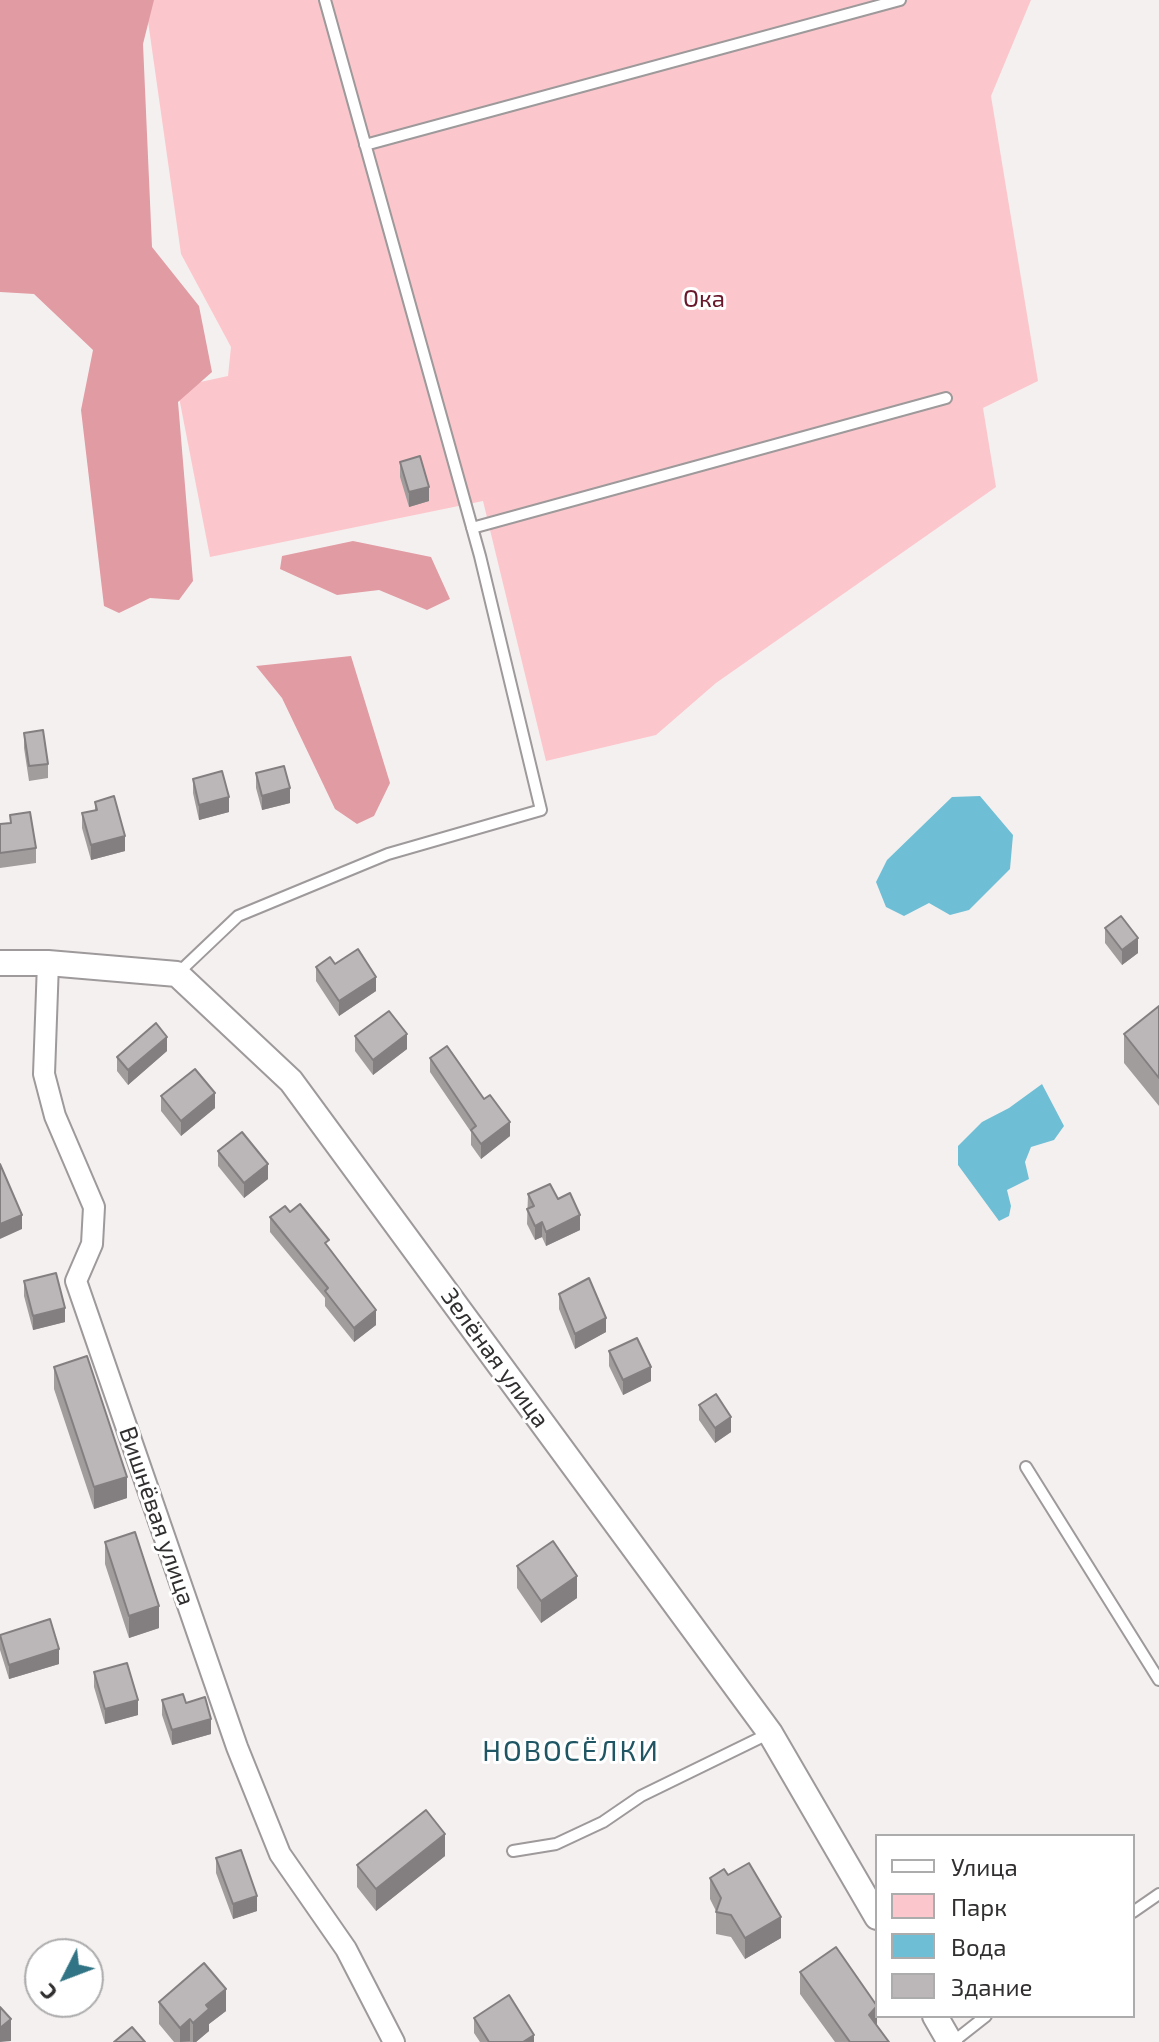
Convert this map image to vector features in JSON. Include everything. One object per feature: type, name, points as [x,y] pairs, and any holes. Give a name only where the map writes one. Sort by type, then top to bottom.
[{"type":"street","points":[[0,963],[48,963],[177,974]]},
{"type":"street","name":"Вишнёвая улица","points":[[48,963],[44,1074],[55,1116],[94,1207],[92,1244],[76,1281],[237,1747],[280,1854],[346,1949],[394,2042]]},
{"type":"street","name":"Зелёная улица","points":[[177,974],[291,1081],[770,1733],[875,1914]]},
{"type":"street","points":[[936,2018],[952,2042]]},
{"type":"lane","points":[[177,974],[238,916],[388,854],[541,810],[472,528],[325,0]]},
{"type":"lane","points":[[365,145],[900,0]]},
{"type":"lane","points":[[472,528],[946,398]]},
{"type":"lane","points":[[1026,1467],[1159,1680]]},
{"type":"lane","points":[[513,1851],[556,1844],[603,1822],[641,1796],[770,1733]]},
{"type":"lane","points":[[1135,1911],[1159,1894]]},
{"type":"lane","points":[[952,2042],[983,2018]]},
{"type":"green space","name":"Ока","points":[[145,0],[1031,0],[991,96],[1038,381],[983,408],[996,487],[716,683],[656,735],[546,761],[483,501],[210,557],[177,387],[228,376],[231,347],[181,254]]},
{"type":"shaded area","points":[[0,0],[154,0],[143,44],[152,247],[199,306],[212,372],[178,402],[193,581],[179,600],[150,598],[119,613],[104,606],[81,410],[93,350],[34,294],[0,292]]},
{"type":"shaded area","points":[[353,541],[431,557],[450,599],[427,610],[379,590],[337,595],[280,569],[282,556]]},
{"type":"shaded area","points":[[351,656],[390,783],[374,816],[357,824],[335,809],[282,698],[256,666]]},
{"type":"water","points":[[980,796],[1013,835],[1010,869],[969,910],[950,915],[929,903],[904,916],[886,907],[876,882],[887,860],[952,797]]},
{"type":"water","points":[[1042,1084],[1064,1126],[1054,1140],[1031,1147],[1025,1162],[1029,1179],[1007,1190],[1011,1206],[1009,1216],[999,1221],[958,1165],[958,1146],[982,1122],[1009,1108]]},
{"type":"building","points":[[420,456],[429,487],[409,492],[400,462]]},
{"type":"building","points":[[43,730],[48,764],[29,766],[24,733]]},
{"type":"building","points":[[284,766],[290,788],[262,796],[256,773]]},
{"type":"building","points":[[222,771],[229,797],[199,805],[193,779]]},
{"type":"building","points":[[114,796],[125,836],[91,845],[82,813],[97,810],[95,802]]},
{"type":"building","points":[[30,812],[36,848],[0,853],[0,824],[11,823],[10,815]]},
{"type":"building","points":[[1121,916],[1138,938],[1122,950],[1105,928]]},
{"type":"building","points":[[358,949],[376,977],[339,1001],[316,967],[330,957],[335,964]]},
{"type":"building","points":[[1159,1006],[1159,1078],[1124,1034]]},
{"type":"building","points":[[389,1011],[407,1034],[373,1060],[355,1036]]},
{"type":"building","points":[[156,1023],[167,1037],[128,1070],[117,1057]]},
{"type":"building","points":[[447,1046],[484,1099],[490,1095],[510,1122],[481,1144],[471,1130],[476,1126],[430,1058]]},
{"type":"building","points":[[195,1069],[215,1093],[181,1121],[161,1096]]},
{"type":"building","points":[[242,1132],[268,1164],[244,1183],[218,1151]]},
{"type":"building","points":[[0,1164],[22,1215],[0,1224]]},
{"type":"building","points":[[550,1184],[558,1199],[570,1193],[580,1215],[546,1232],[542,1222],[535,1226],[527,1209],[534,1206],[528,1194]]},
{"type":"building","points":[[300,1204],[329,1240],[325,1243],[376,1310],[354,1328],[325,1291],[328,1288],[270,1217],[285,1206],[290,1212]]},
{"type":"building","points":[[56,1273],[65,1308],[33,1316],[24,1281]]},
{"type":"building","points":[[589,1278],[606,1318],[575,1334],[559,1294]]},
{"type":"building","points":[[637,1338],[651,1367],[623,1380],[609,1351]]},
{"type":"building","points":[[87,1356],[127,1477],[94,1487],[54,1367]]},
{"type":"building","points":[[716,1394],[731,1417],[715,1428],[699,1405]]},
{"type":"building","points":[[135,1532],[159,1606],[129,1616],[105,1542]]},
{"type":"building","points":[[553,1541],[577,1576],[541,1601],[517,1566]]},
{"type":"building","points":[[50,1619],[59,1649],[9,1665],[0,1635]]},
{"type":"building","points":[[127,1663],[138,1700],[105,1709],[94,1672]]},
{"type":"building","points":[[183,1694],[186,1703],[205,1697],[211,1719],[172,1730],[162,1700]]},
{"type":"building","points":[[426,1810],[445,1834],[376,1889],[357,1865]]},
{"type":"building","points":[[241,1850],[257,1896],[233,1904],[216,1858]]},
{"type":"building","points":[[749,1863],[781,1917],[745,1938],[731,1915],[716,1912],[721,1898],[710,1878],[724,1869],[728,1875]]},
{"type":"building","points":[[836,1947],[875,2003],[869,2015],[889,2042],[850,2042],[800,1972]]},
{"type":"building","points":[[204,1963],[226,1989],[206,2005],[209,2009],[193,2023],[190,2019],[180,2028],[159,2002]]},
{"type":"building","points":[[509,1995],[534,2035],[523,2042],[489,2042],[474,2018]]},
{"type":"building","points":[[0,2007],[11,2019],[0,2028]]},
{"type":"building","points":[[132,2027],[145,2042],[114,2042]]},
{"type":"district","name":"НОВОСЁЛКИ","points":[[571,1752]]}]
